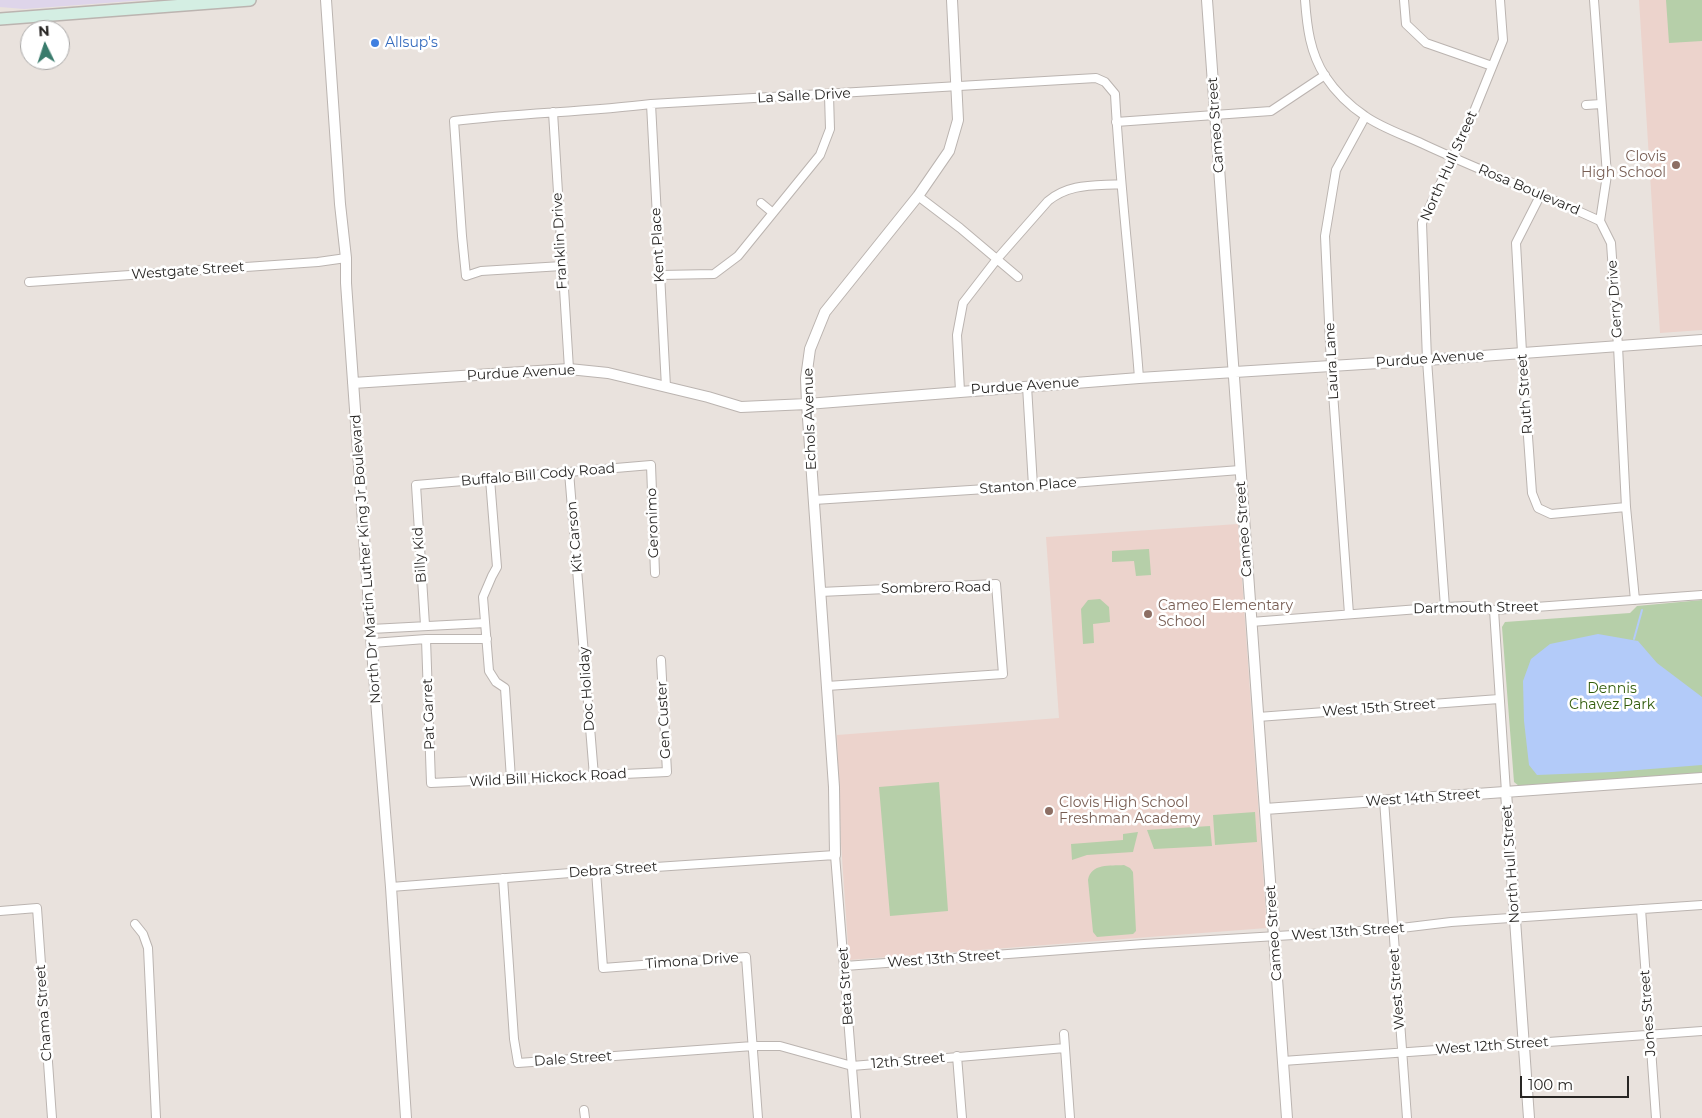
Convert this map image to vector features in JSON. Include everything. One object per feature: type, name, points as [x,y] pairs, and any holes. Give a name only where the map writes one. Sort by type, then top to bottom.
[{"type":"main road","points":[[0,19],[250,0]]},
{"type":"street","name":"North Dr Martin Luther King Jr Boulevard","points":[[326,0],[346,258],[346,283],[391,887],[406,1118]]},
{"type":"street","name":"Echols Avenue","points":[[835,855],[834,787],[806,378],[810,349],[825,312],[918,196],[949,151],[958,120],[952,0]]},
{"type":"street","name":"Cameo Street","points":[[1207,0],[1287,1118]]},
{"type":"street","name":"Rosa Boulevard","points":[[1305,0],[1307,28],[1312,47],[1325,76],[1349,104],[1365,117],[1600,221]]},
{"type":"street","points":[[1404,0],[1406,24],[1426,43],[1492,66]]},
{"type":"street","name":"North Hull Street","points":[[1445,607],[1427,360],[1422,223],[1473,114],[1503,40],[1500,0]]},
{"type":"street","points":[[1594,0],[1607,175],[1600,221]]},
{"type":"street","points":[[1116,122],[1271,111],[1325,76]]},
{"type":"street","name":"La Salle Drive","points":[[562,266],[481,271],[466,276],[454,121],[553,112],[602,110],[651,104],[1096,78],[1106,82],[1114,94],[1139,378]]},
{"type":"street","points":[[660,275],[714,274],[738,256],[820,155],[830,129],[829,95]]},
{"type":"street","name":"Kent Place","points":[[651,104],[666,387]]},
{"type":"street","points":[[1586,105],[1601,104]]},
{"type":"street","name":"Franklin Drive","points":[[553,112],[569,369]]},
{"type":"street","name":"Laura Lane","points":[[1349,614],[1331,365],[1325,236],[1336,170],[1365,117]]},
{"type":"street","points":[[960,391],[957,335],[963,302],[997,260],[1056,194],[1063,190],[1074,188],[1121,184]]},
{"type":"street","name":"Ruth Street","points":[[1541,194],[1516,243],[1532,493],[1538,508],[1551,514],[1626,508]]},
{"type":"street","points":[[918,196],[1018,276]]},
{"type":"street","points":[[761,203],[773,212]]},
{"type":"street","name":"Gerry Drive","points":[[1600,221],[1611,242],[1626,508],[1635,600]]},
{"type":"street","name":"Westgate Street","points":[[29,282],[346,258]]},
{"type":"street","name":"Purdue Avenue","points":[[353,383],[569,369],[608,373],[708,397],[741,407],[807,404],[1027,386],[1702,340]]},
{"type":"street","points":[[1027,386],[1033,486]]},
{"type":"street","name":"Buffalo Bill Cody Road","points":[[416,484],[652,465],[652,474]]},
{"type":"street","name":"Stanton Place","points":[[814,500],[1240,470]]},
{"type":"street","name":"Kit Carson","points":[[570,472],[581,602]]},
{"type":"street","name":"Geronimo","points":[[652,474],[655,573]]},
{"type":"street","points":[[490,479],[497,567],[483,597],[490,671],[496,682],[506,688],[511,780]]},
{"type":"street","name":"Billy Kid","points":[[416,484],[425,625]]},
{"type":"street","name":"Sombrero Road","points":[[820,592],[996,584],[1003,674],[827,686]]},
{"type":"street","name":"Dartmouth Street","points":[[1251,622],[1445,607],[1468,606],[1494,610],[1702,595]]},
{"type":"street","name":"Doc Holiday","points":[[581,602],[594,776]]},
{"type":"street","name":"North Hull Street","points":[[1494,610],[1529,1118]]},
{"type":"street","points":[[371,629],[485,623]]},
{"type":"street","points":[[372,642],[426,639],[487,639]]},
{"type":"street","name":"Pat Garret","points":[[426,639],[432,783],[437,783]]},
{"type":"street","name":"Gen Custer","points":[[659,773],[667,772],[661,660]]},
{"type":"street","name":"West 15th Street","points":[[1258,717],[1499,699]]},
{"type":"street","name":"Wild Bill Hickock Road","points":[[437,783],[659,773]]},
{"type":"street","name":"West 14th Street","points":[[1265,809],[1702,778]]},
{"type":"street","name":"West Street","points":[[1384,800],[1407,1118]]},
{"type":"street","name":"Debra Street","points":[[391,887],[835,855]]},
{"type":"street","name":"Beta Street","points":[[835,855],[856,1118]]},
{"type":"street","name":"Timona Drive","points":[[596,871],[603,968],[746,957],[758,1118]]},
{"type":"street","name":"Dale Street","points":[[503,878],[514,1039],[518,1063],[753,1046]]},
{"type":"street","name":"West 13th Street","points":[[845,966],[1274,935],[1286,937],[1393,929],[1451,922],[1702,905]]},
{"type":"street","name":"Chama Street","points":[[0,911],[37,908],[52,1118]]},
{"type":"street","name":"Jones Street","points":[[1641,909],[1656,1118]]},
{"type":"street","points":[[134,924],[143,934],[148,948],[156,1118]]},
{"type":"street","name":"West 12th Street","points":[[1283,1061],[1702,1031]]},
{"type":"street","points":[[1064,1034],[1070,1118]]},
{"type":"street","name":"12th Street","points":[[753,1046],[780,1046],[852,1066],[1065,1048]]},
{"type":"street","points":[[957,1056],[962,1118]]},
{"type":"shaded area","points":[[0,0],[146,0],[24,9],[0,7]]},
{"type":"shaded area","name":"Clovis High School","points":[[1639,0],[1702,0],[1702,330],[1660,333]]},
{"type":"shaded area","name":"Clovis High School Freshman Academy","points":[[1238,524],[1267,928],[849,960],[841,843],[837,735],[1059,718],[1046,537]]},
{"type":"green space","points":[[1666,0],[1702,0],[1702,41],[1669,43]]},
{"type":"green space","points":[[1149,549],[1151,575],[1136,576],[1134,561],[1112,562],[1112,551]]},
{"type":"green space","points":[[1100,599],[1109,607],[1110,622],[1093,624],[1094,643],[1083,644],[1081,609],[1088,600]]},
{"type":"green space","name":"Dennis Chavez Park","points":[[1702,600],[1702,773],[1519,786],[1514,782],[1502,627],[1505,622],[1630,613],[1637,606]]},
{"type":"green space","points":[[939,782],[948,911],[890,916],[879,787]]},
{"type":"green space","points":[[1255,812],[1257,842],[1215,845],[1213,815]]},
{"type":"green space","points":[[1210,826],[1212,846],[1154,849],[1147,830]]},
{"type":"green space","points":[[1138,832],[1133,852],[1087,855],[1072,860],[1071,844],[1123,840],[1123,834]]},
{"type":"green space","points":[[1124,865],[1133,872],[1136,931],[1133,934],[1097,937],[1093,932],[1088,880],[1097,868]]},
{"type":"water","name":"Dennis Chavez Park","points":[[1598,634],[1638,641],[1657,663],[1702,697],[1702,765],[1612,772],[1537,775],[1529,765],[1524,721],[1523,681],[1531,659],[1550,644]]},
{"type":"waterway","points":[[1634,639],[1642,610]]},
{"type":"place","name":"Allsup's","points":[[375,43]]},
{"type":"place","name":"Clovis High School","points":[[1676,165]]},
{"type":"place","name":"Cameo Elementary School","points":[[1148,614]]},
{"type":"place","name":"Clovis High School Freshman Academy","points":[[1049,811]]}]
